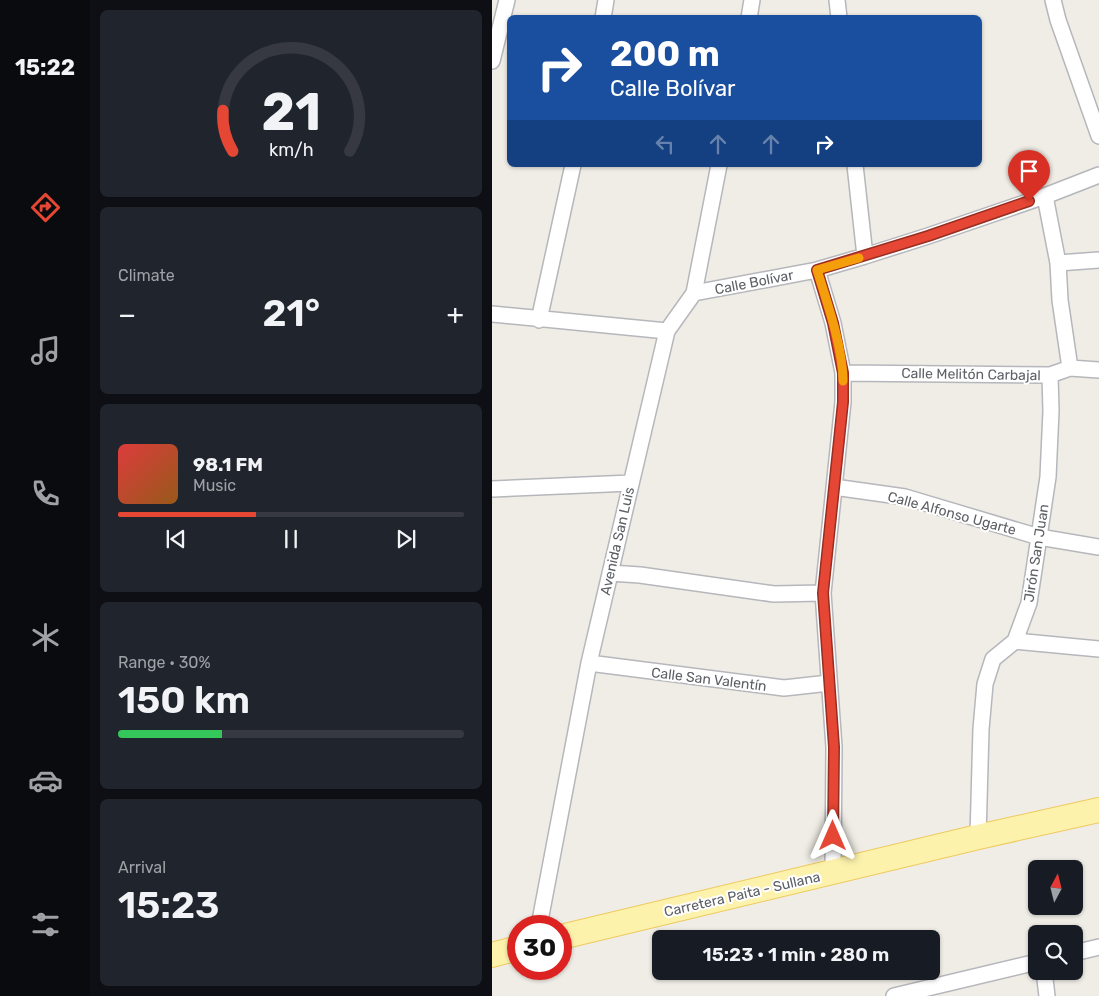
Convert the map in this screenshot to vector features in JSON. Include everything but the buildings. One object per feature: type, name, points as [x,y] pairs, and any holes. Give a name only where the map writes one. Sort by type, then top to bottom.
[{"type":"main road","name":"Carretera Paita - Sullana","points":[[572,934],[1098,810]]},
{"type":"main road","points":[[492,955],[507,951]]},
{"type":"street","points":[[492,61],[507,0]]},
{"type":"street","points":[[604,15],[606,0]]},
{"type":"street","points":[[750,15],[752,0]]},
{"type":"street","points":[[837,0],[839,15]]},
{"type":"street","points":[[1053,0],[1058,20],[1098,136]]},
{"type":"street","points":[[539,320],[572,167]]},
{"type":"street","name":"Avenida San Luis","points":[[541,915],[589,663],[667,331],[694,293],[720,167]]},
{"type":"street","points":[[855,167],[865,256]]},
{"type":"street","name":"Calle Bolívar","points":[[694,293],[817,270],[865,256],[1046,196],[1098,175]]},
{"type":"street","points":[[1046,196],[1058,263],[1060,300],[1070,368]]},
{"type":"street","points":[[1058,263],[1098,260]]},
{"type":"street","points":[[817,270],[833,323],[843,373],[843,402],[823,593],[834,747],[833,872]]},
{"type":"street","points":[[492,314],[667,331]]},
{"type":"street","name":"Calle Melitón Carbajal","points":[[843,373],[1050,375],[1070,368],[1098,370]]},
{"type":"street","name":"Jirón San Juan","points":[[1015,641],[1029,603],[1048,477],[1051,411],[1050,375]]},
{"type":"street","points":[[492,489],[631,483]]},
{"type":"street","name":"Calle Alfonso Ugarte","points":[[834,487],[905,497],[1039,537],[1098,547]]},
{"type":"street","points":[[610,573],[640,575],[774,594],[823,593]]},
{"type":"street","points":[[978,837],[980,729],[985,684],[993,659],[1015,641],[1098,649]]},
{"type":"street","name":"Calle San Valentín","points":[[589,663],[784,688],[829,683]]},
{"type":"street","points":[[1083,951],[1098,947]]},
{"type":"street","points":[[894,996],[1028,964]]},
{"type":"street","points":[[1045,980],[1047,996]]},
{"type":"slow traffic","points":[[843,381],[833,323],[817,270],[859,258]]},
{"type":"route","points":[[833,836],[834,747],[823,593],[843,402],[843,373],[833,323],[817,270],[928,236],[1029,201]]}]
